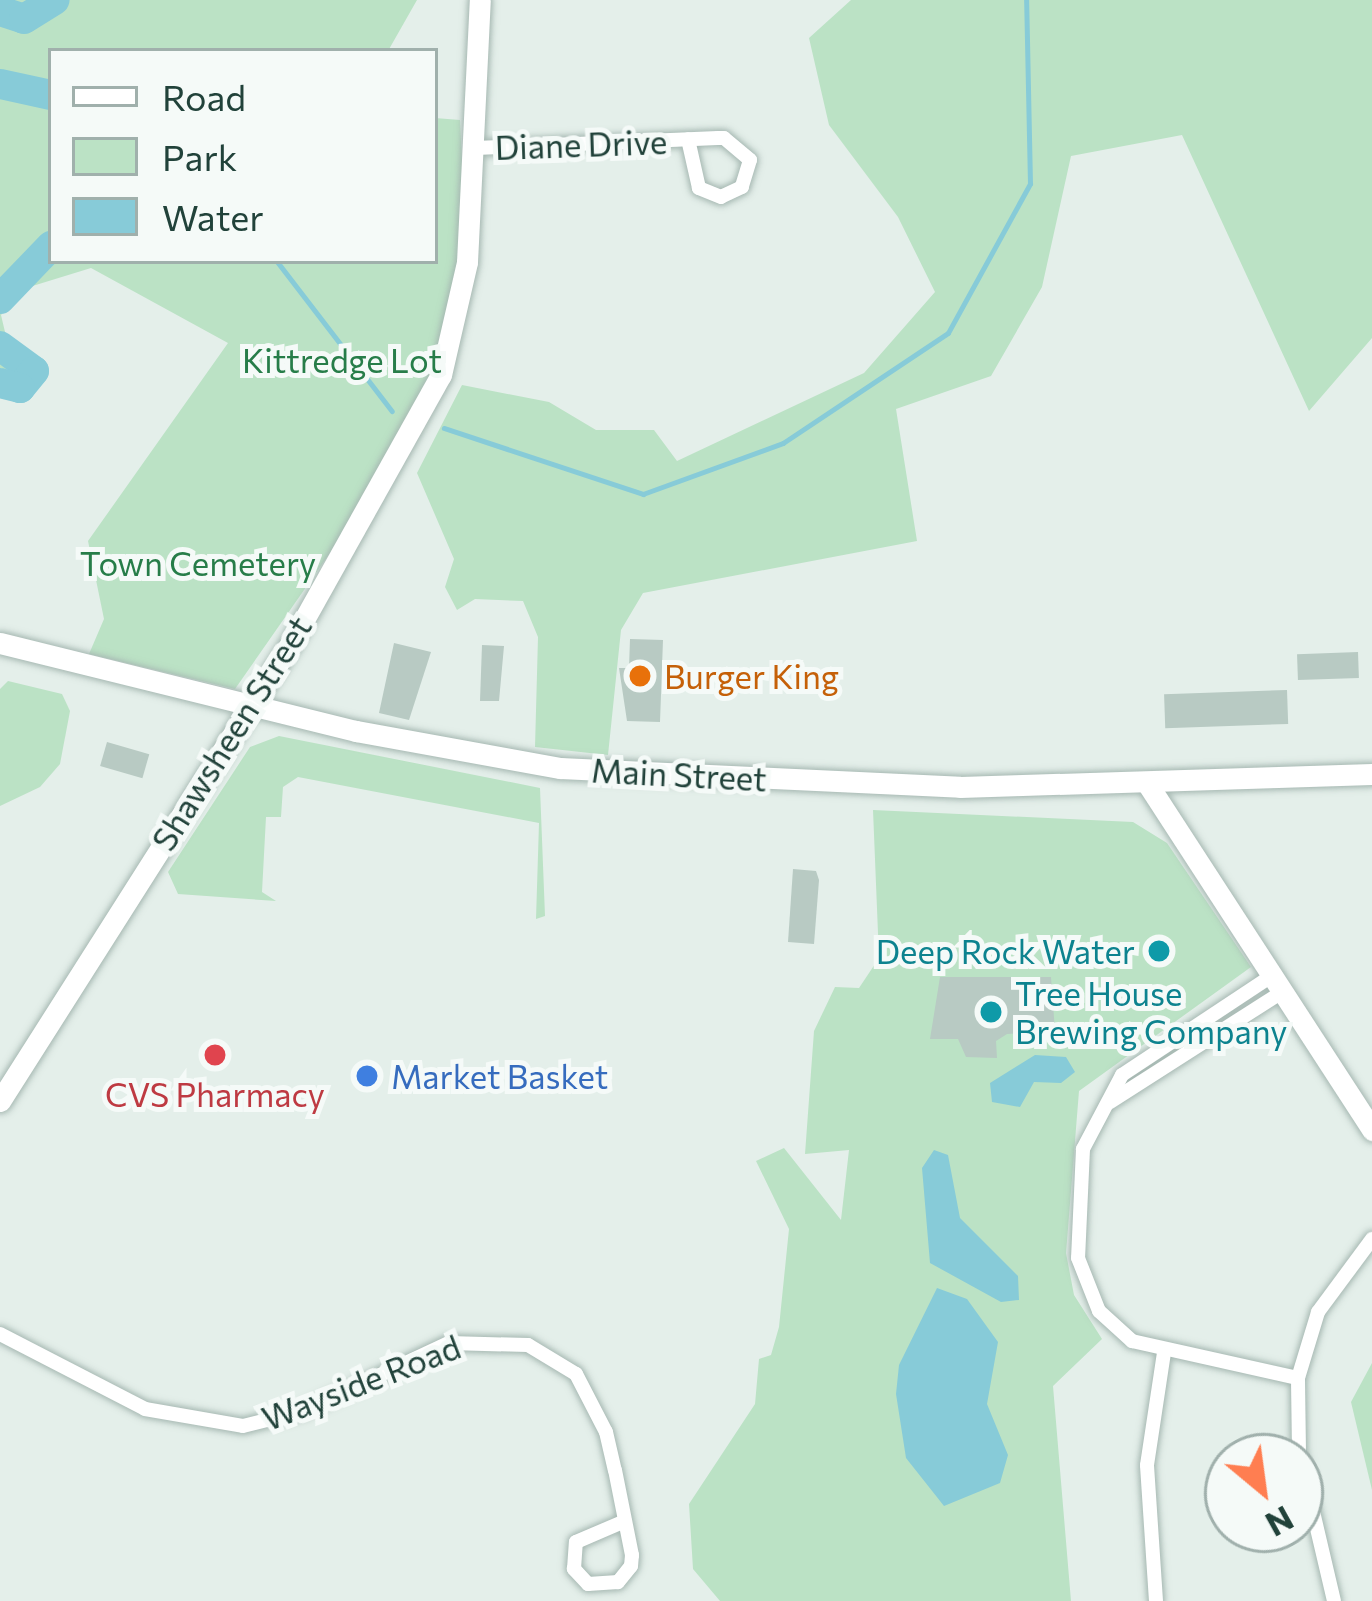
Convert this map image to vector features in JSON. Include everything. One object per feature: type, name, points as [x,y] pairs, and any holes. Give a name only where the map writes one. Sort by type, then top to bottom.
[{"type":"main road","name":"Shawsheen Street","points":[[0,1101],[252,704],[441,375],[466,267],[481,0]]},
{"type":"main road","name":"Main Street","points":[[0,643],[252,704],[560,768],[960,787],[1372,774]]},
{"type":"main road","points":[[1147,783],[1372,1130]]},
{"type":"street","name":"Diane Drive","points":[[474,148],[688,139],[740,145],[750,166],[742,188],[721,197],[699,188],[688,139]]},
{"type":"street","points":[[1278,984],[1106,1105],[1083,1149],[1078,1258],[1112,1326],[1164,1352],[1298,1378]]},
{"type":"street","points":[[1334,1601],[1299,1452],[1298,1378],[1318,1312],[1372,1239]]},
{"type":"street","points":[[1357,1261],[1372,1252]]},
{"type":"street","name":"Wayside Road","points":[[0,1334],[146,1409],[243,1426],[303,1411],[449,1343],[528,1345],[591,1394],[625,1521],[626,1575],[588,1584],[574,1569],[575,1542],[625,1521]]},
{"type":"street","points":[[1156,1601],[1147,1465],[1164,1352]]},
{"type":"green space","points":[[0,0],[417,0],[390,48],[48,48],[48,264],[438,264],[438,118],[460,120],[468,287],[424,418],[235,689],[89,654],[104,619],[88,541],[228,343],[91,268],[26,288],[1,315],[13,366],[0,371]]},
{"type":"green space","points":[[851,0],[1372,0],[1372,338],[1309,411],[1182,135],[1071,156],[1042,287],[991,376],[896,409],[917,541],[643,593],[621,630],[608,755],[535,747],[538,637],[523,601],[475,599],[457,610],[445,587],[454,559],[417,473],[462,385],[549,402],[596,430],[654,430],[677,461],[864,373],[935,292],[898,217],[829,125],[809,38]]},
{"type":"green space","points":[[8,681],[62,694],[70,711],[60,764],[40,787],[0,806],[0,689]]},
{"type":"green space","points":[[279,736],[540,788],[545,916],[536,919],[539,823],[298,777],[283,787],[281,817],[266,817],[262,892],[276,901],[178,894],[168,872],[250,747]]},
{"type":"green space","points":[[873,810],[1133,822],[1167,843],[1251,967],[1079,1091],[1066,1253],[1074,1295],[1102,1339],[1053,1386],[1071,1601],[720,1601],[693,1569],[689,1504],[755,1404],[759,1359],[771,1355],[779,1327],[789,1229],[756,1161],[784,1148],[841,1220],[849,1150],[805,1154],[814,1031],[835,987],[859,988],[879,958]]},
{"type":"green space","points":[[1372,1363],[1372,1490],[1351,1402]]},
{"type":"water","points":[[1035,1055],[1066,1057],[1075,1072],[1061,1083],[1034,1082],[1020,1107],[992,1102],[990,1083]]},
{"type":"water","points":[[934,1150],[948,1155],[960,1218],[1018,1276],[1019,1300],[1001,1302],[930,1263],[922,1168]]},
{"type":"water","points":[[937,1288],[967,1299],[998,1342],[987,1404],[1008,1455],[1000,1483],[944,1506],[906,1458],[896,1394],[899,1365]]},
{"type":"building","name":"Burger King","points":[[630,639],[663,640],[660,722],[627,721],[619,668],[629,668]]},
{"type":"building","points":[[394,643],[431,652],[409,720],[379,713]]},
{"type":"building","points":[[482,645],[504,646],[499,701],[480,701]]},
{"type":"building","points":[[1358,652],[1359,678],[1298,680],[1297,654]]},
{"type":"building","points":[[1287,690],[1288,724],[1165,728],[1164,694]]},
{"type":"building","points":[[107,742],[149,754],[142,778],[100,766]]},
{"type":"building","points":[[793,869],[816,871],[819,880],[814,944],[788,942]]},
{"type":"building","name":"Tree House Brewing Company","points":[[940,977],[1051,977],[1055,1031],[1007,1034],[996,1041],[997,1058],[966,1057],[958,1039],[930,1039]]},
{"type":"waterway","points":[[0,11],[24,19],[54,0]]},
{"type":"waterway","points":[[444,428],[643,494],[783,443],[948,333],[1030,184],[1026,0]]},
{"type":"waterway","points":[[0,84],[48,94]]},
{"type":"waterway","points":[[0,299],[48,249]]},
{"type":"waterway","points":[[279,264],[392,411]]},
{"type":"waterway","points":[[0,346],[34,371],[20,388],[0,383]]},
{"type":"place","name":"Burger King","points":[[640,676]]},
{"type":"place","name":"Deep Rock Water","points":[[1159,951]]},
{"type":"place","name":"Tree House Brewing Company","points":[[991,1012]]},
{"type":"place","name":"CVS Pharmacy","points":[[215,1055]]},
{"type":"place","name":"Market Basket","points":[[367,1076]]},
{"type":"park label","name":"Kittredge Lot","points":[[342,360]]},
{"type":"park label","name":"Town Cemetery","points":[[198,563]]}]
